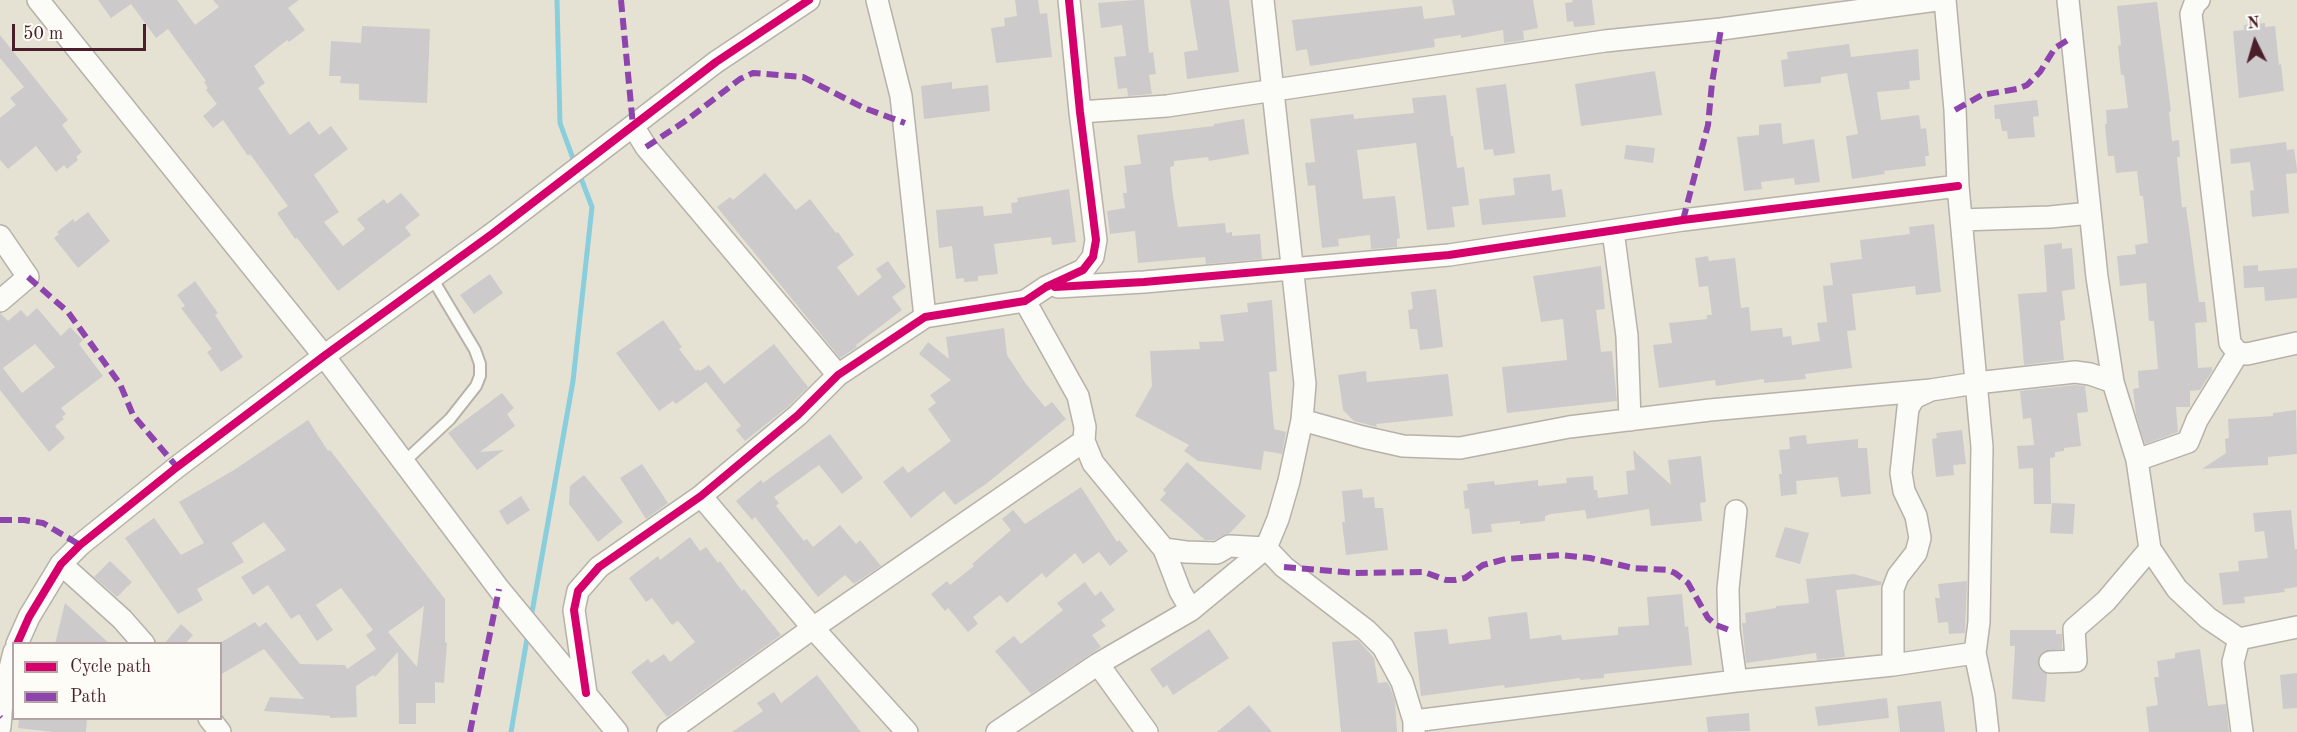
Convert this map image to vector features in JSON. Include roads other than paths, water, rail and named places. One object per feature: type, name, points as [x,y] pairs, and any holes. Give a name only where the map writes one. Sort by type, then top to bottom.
[{"type":"street","points":[[38,0],[324,356],[518,612],[565,666],[617,732]]},
{"type":"street","points":[[18,642],[29,617],[61,564],[80,545],[177,467],[324,356],[546,194],[716,62],[809,0]]},
{"type":"street","points":[[877,0],[901,96],[925,317]]},
{"type":"street","points":[[586,693],[574,618],[574,604],[578,591],[599,567],[701,496],[798,415],[838,375],[925,317],[1025,301],[1083,270],[1093,257],[1096,240],[1069,0]]},
{"type":"street","points":[[997,732],[1098,664],[1191,610],[1266,548],[1278,519],[1302,420],[1305,384],[1263,0]]},
{"type":"street","points":[[1080,112],[1167,106],[1605,41],[1721,29],[1937,0]]},
{"type":"street","points":[[1945,0],[1955,110],[1958,186],[1982,447],[1979,622],[1975,653],[1984,696],[1988,732]]},
{"type":"street","points":[[2068,0],[2097,278],[2113,382],[2137,460],[2150,549],[2177,589],[2208,618],[2238,639],[2297,627]]},
{"type":"street","points":[[2199,0],[2195,3],[2191,14],[2229,343],[2238,353],[2247,354],[2297,343]]},
{"type":"street","points":[[633,126],[646,147],[838,375]]},
{"type":"street","points":[[1046,288],[1144,282],[1293,267],[1449,255],[1683,220],[1958,186]]},
{"type":"street","points":[[1961,220],[2090,213]]},
{"type":"street","points":[[1613,231],[1627,336],[1630,420]]},
{"type":"street","points":[[0,236],[28,277],[0,301]]},
{"type":"street","points":[[1025,301],[1078,396],[1085,427],[1084,441],[1093,463],[1164,549],[1180,591],[1191,610]]},
{"type":"street","points":[[2137,460],[2188,442],[2197,420],[2238,353]]},
{"type":"street","points":[[1302,420],[1362,437],[1430,449],[1483,445],[1569,427],[1710,410],[1931,390],[2075,372],[2090,374],[2113,382]]},
{"type":"street","points":[[1893,664],[1892,595],[1898,576],[1917,553],[1920,538],[1916,516],[1904,491],[1901,473],[1908,408],[1914,398],[1931,390]]},
{"type":"street","points":[[668,732],[813,628],[912,562],[1084,441]]},
{"type":"street","points":[[701,496],[813,628],[907,732]]},
{"type":"street","points":[[1736,511],[1728,589],[1729,630],[1736,681]]},
{"type":"street","points":[[1164,549],[1217,553],[1228,546],[1266,548],[1284,567],[1366,630],[1383,647],[1402,682],[1414,726],[1736,681],[1975,653]]},
{"type":"street","points":[[2050,662],[2076,661],[2074,629],[2106,601],[2150,549]]},
{"type":"street","points":[[61,564],[122,619],[142,642]]},
{"type":"street","points":[[2238,639],[2232,662],[2242,732]]},
{"type":"street","points":[[0,727],[2,701],[12,660]]},
{"type":"street","points":[[1098,664],[1147,732]]},
{"type":"street","points":[[211,720],[220,732]]},
{"type":"lane","points":[[404,462],[450,419],[476,386],[480,376],[480,364],[476,350],[432,278]]},
{"type":"waterway","points":[[557,0],[560,123],[575,164]]},
{"type":"waterway","points":[[531,618],[573,381],[592,207],[579,173]]},
{"type":"waterway","points":[[511,732],[528,633]]}]
